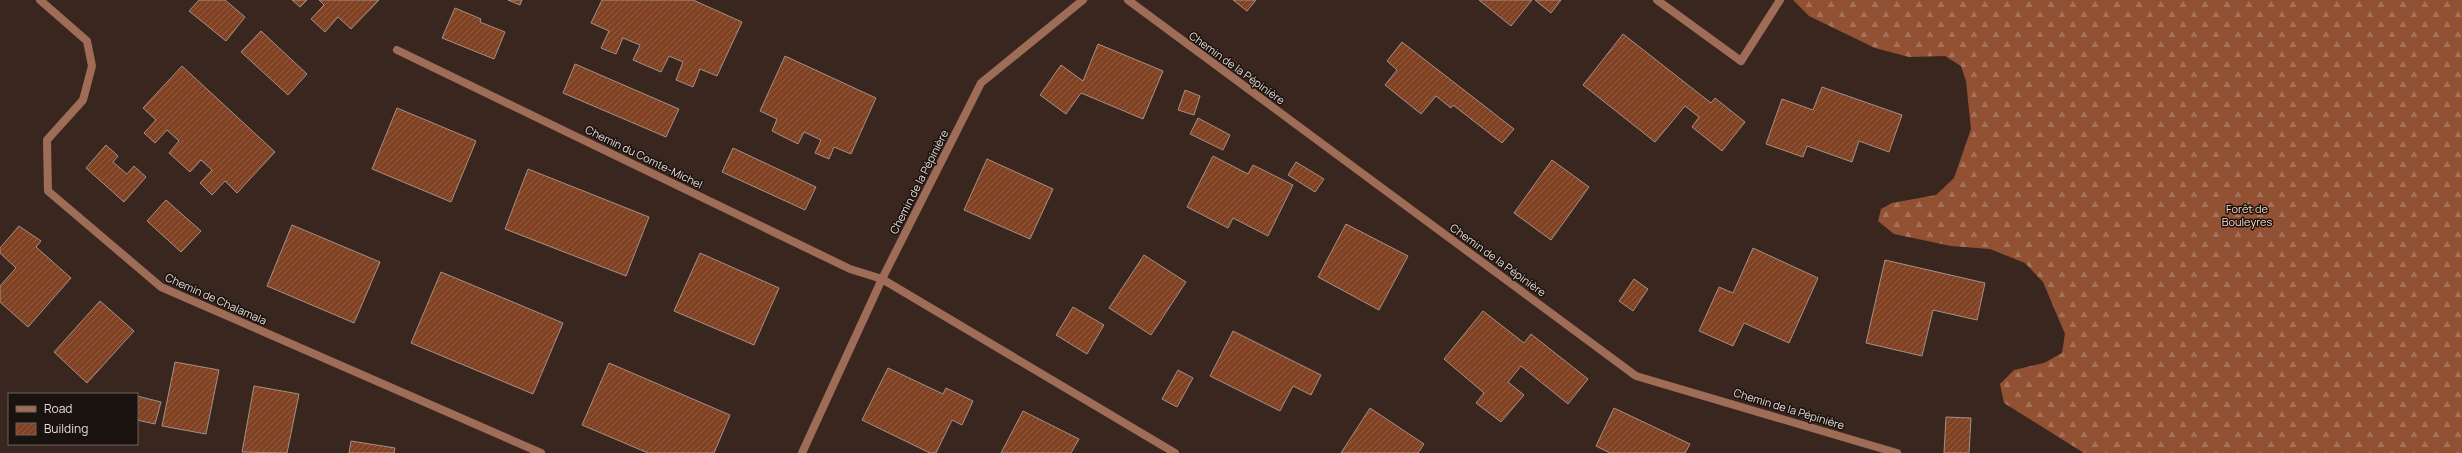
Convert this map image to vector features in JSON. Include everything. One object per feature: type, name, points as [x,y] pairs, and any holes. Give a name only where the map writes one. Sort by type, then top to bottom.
[{"type":"street","name":"Chemin de Chalamala","points":[[40,0],[87,41],[92,66],[83,100],[47,140],[48,191],[161,287],[540,453]]},
{"type":"street","name":"Chemin de la Pépinière","points":[[802,453],[882,279],[981,83],[1083,0]]},
{"type":"street","name":"Chemin de la Pépinière","points":[[1128,0],[1636,376],[1896,453]]},
{"type":"street","points":[[1657,0],[1741,61],[1780,0]]},
{"type":"street","name":"Chemin du Comte-Michel","points":[[397,50],[850,269],[882,279]]},
{"type":"street","points":[[882,279],[1175,453]]},
{"type":"green space","name":"Forêt de Bouleyres","points":[[1793,0],[2462,0],[2462,453],[2084,453],[2004,403],[2000,384],[2014,370],[2044,363],[2062,353],[2065,334],[2043,282],[2025,263],[1990,249],[1951,246],[1894,234],[1878,221],[1881,209],[1892,203],[1936,195],[1954,178],[1971,129],[1966,81],[1961,66],[1945,56],[1909,57],[1875,48],[1809,16]]},
{"type":"building","points":[[199,0],[225,0],[245,17],[226,41],[189,11]]},
{"type":"building","points":[[292,0],[307,0],[300,7]]},
{"type":"building","points":[[319,0],[379,0],[351,29],[338,17],[325,32],[311,19],[324,5]]},
{"type":"building","points":[[508,0],[522,0],[520,5]]},
{"type":"building","points":[[602,0],[693,0],[742,22],[717,76],[700,69],[693,87],[676,80],[683,62],[669,56],[661,72],[633,60],[640,45],[623,38],[616,54],[601,48],[609,31],[591,23]]},
{"type":"building","points":[[1233,0],[1256,0],[1247,11]]},
{"type":"building","points":[[1479,0],[1532,0],[1511,26]]},
{"type":"building","points":[[1535,0],[1561,0],[1551,13]]},
{"type":"building","points":[[455,8],[481,19],[480,22],[505,32],[494,59],[442,38]]},
{"type":"building","points":[[261,31],[307,74],[288,95],[241,52]]},
{"type":"building","points":[[1623,34],[1711,103],[1715,98],[1745,122],[1722,151],[1692,127],[1699,117],[1685,106],[1655,142],[1583,85]]},
{"type":"building","points":[[1402,42],[1514,129],[1502,143],[1453,105],[1451,108],[1436,96],[1421,114],[1385,85],[1397,70],[1387,61]]},
{"type":"building","points":[[1098,44],[1163,71],[1143,119],[1081,93],[1066,114],[1040,95],[1061,65],[1083,81]]},
{"type":"building","points":[[785,56],[876,98],[851,154],[834,147],[829,159],[815,153],[821,140],[804,132],[798,144],[772,131],[777,119],[760,111]]},
{"type":"building","points":[[575,64],[679,109],[666,137],[563,93]]},
{"type":"building","points":[[182,66],[275,152],[237,193],[225,181],[212,195],[200,183],[212,170],[201,160],[190,172],[169,153],[179,141],[167,130],[155,143],[144,133],[156,120],[143,108]]},
{"type":"building","points":[[1822,87],[1902,115],[1889,152],[1859,141],[1852,162],[1807,146],[1803,157],[1766,144],[1782,99],[1813,110]]},
{"type":"building","points":[[1185,90],[1200,96],[1194,115],[1178,110]]},
{"type":"building","points":[[397,108],[476,141],[451,202],[372,169]]},
{"type":"building","points":[[1198,118],[1230,135],[1223,150],[1190,134]]},
{"type":"building","points":[[106,145],[118,156],[113,162],[127,174],[134,166],[146,177],[124,202],[86,168]]},
{"type":"building","points":[[733,148],[816,187],[805,210],[722,172]]},
{"type":"building","points":[[1213,156],[1248,174],[1253,165],[1293,185],[1268,236],[1233,218],[1228,228],[1187,207]]},
{"type":"building","points":[[987,159],[1053,189],[1030,239],[964,210]]},
{"type":"building","points":[[1552,160],[1589,187],[1551,240],[1514,213]]},
{"type":"building","points":[[1296,162],[1324,179],[1315,192],[1288,175]]},
{"type":"building","points":[[528,169],[649,217],[626,276],[505,229]]},
{"type":"building","points":[[166,200],[201,231],[181,252],[147,221]]},
{"type":"building","points":[[1346,224],[1408,256],[1379,310],[1318,277]]},
{"type":"building","points":[[292,225],[380,262],[354,323],[267,286]]},
{"type":"building","points":[[19,226],[41,241],[36,247],[71,278],[28,327],[0,302],[0,286],[16,268],[0,253],[0,248]]},
{"type":"building","points":[[1753,248],[1818,278],[1789,343],[1744,323],[1733,346],[1699,331],[1719,287],[1733,293]]},
{"type":"building","points":[[700,253],[779,288],[754,345],[674,311]]},
{"type":"building","points":[[1144,255],[1186,282],[1151,335],[1109,308]]},
{"type":"building","points":[[1885,260],[1985,283],[1977,320],[1933,310],[1922,356],[1866,343]]},
{"type":"building","points":[[441,272],[563,323],[533,394],[411,343]]},
{"type":"building","points":[[1634,279],[1648,289],[1633,311],[1619,301]]},
{"type":"building","points":[[100,301],[134,331],[87,383],[54,352]]},
{"type":"building","points":[[1073,307],[1104,325],[1087,354],[1056,335]]},
{"type":"building","points":[[1483,311],[1524,343],[1531,334],[1588,379],[1568,404],[1521,366],[1508,382],[1524,395],[1501,422],[1476,403],[1484,393],[1444,359]]},
{"type":"building","points":[[1233,331],[1321,375],[1311,395],[1293,386],[1280,411],[1210,376]]},
{"type":"building","points":[[175,362],[219,370],[206,434],[162,426]]},
{"type":"building","points":[[609,363],[730,415],[714,453],[648,453],[582,425]]},
{"type":"building","points":[[888,368],[943,394],[946,388],[973,401],[962,425],[952,420],[936,453],[930,453],[862,420]]},
{"type":"building","points":[[1178,370],[1193,378],[1177,407],[1162,399]]},
{"type":"building","points":[[254,386],[299,394],[287,453],[242,452]]},
{"type":"building","points":[[138,396],[161,402],[155,424],[138,420]]},
{"type":"building","points":[[1370,408],[1424,444],[1418,453],[1341,453]]},
{"type":"building","points":[[1614,408],[1690,444],[1685,453],[1610,453],[1596,446]]},
{"type":"building","points":[[1023,411],[1079,439],[1071,453],[1001,453]]},
{"type":"building","points":[[1946,417],[1971,418],[1969,453],[1944,453]]},
{"type":"building","points":[[351,441],[395,448],[394,453],[349,453]]}]
